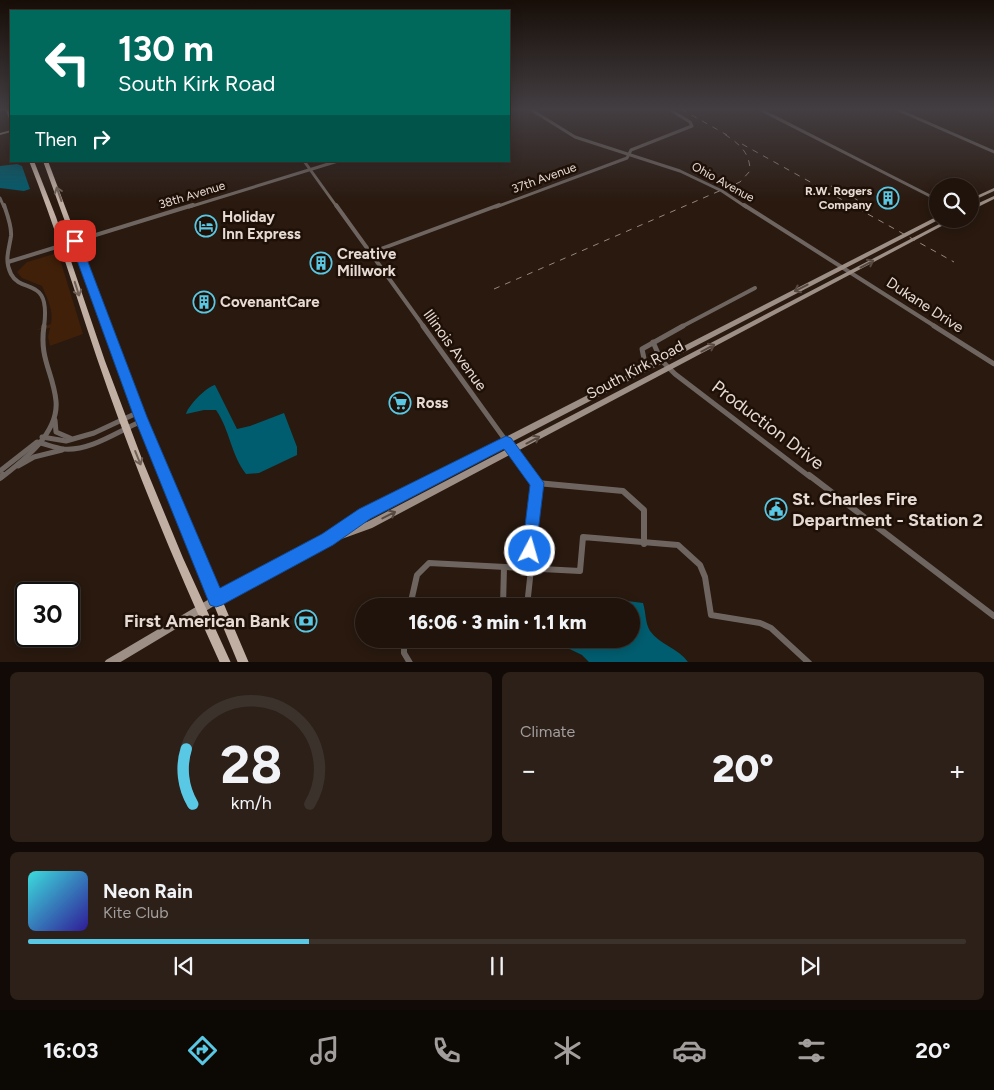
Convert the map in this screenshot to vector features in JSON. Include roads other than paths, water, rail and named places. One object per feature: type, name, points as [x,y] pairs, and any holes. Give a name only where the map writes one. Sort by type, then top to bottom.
[{"type":"main road","points":[[30,162],[52,210],[62,245],[126,427],[200,609],[226,662]]},
{"type":"main road","points":[[45,162],[142,421],[244,662]]},
{"type":"main road","points":[[979,197],[994,189]]},
{"type":"main road","points":[[979,205],[994,197]]},
{"type":"main road","name":"South Kirk Road","points":[[328,540],[364,514],[929,223]]},
{"type":"main road","name":"South Kirk Road","points":[[109,662],[216,599],[328,540],[369,525],[935,228]]},
{"type":"street","name":"Ohio Avenue","points":[[584,140],[680,170],[711,184],[842,267]]},
{"type":"street","name":"37th Avenue","points":[[370,253],[629,155],[631,150],[657,140]]},
{"type":"street","points":[[820,140],[929,195]]},
{"type":"street","points":[[966,140],[994,152]]},
{"type":"street","name":"Illinois Avenue","points":[[305,162],[537,483]]},
{"type":"street","name":"38th Avenue","points":[[8,263],[335,162]]},
{"type":"street","points":[[0,198],[4,204],[11,234],[7,250],[8,263],[12,275],[16,280],[36,288],[40,293],[46,314],[42,346],[56,401],[56,432],[70,438]]},
{"type":"street","name":"Dukane Drive","points":[[842,267],[994,364]]},
{"type":"street","points":[[646,368],[642,350],[653,342],[755,288]]},
{"type":"street","name":"Production Drive","points":[[653,342],[660,360],[668,368],[994,616]]},
{"type":"street","points":[[42,437],[66,441],[70,438],[94,433],[139,412]]},
{"type":"street","points":[[13,469],[55,420]]},
{"type":"street","points":[[0,478],[34,457],[95,442],[142,421]]},
{"type":"street","points":[[37,442],[65,449]]},
{"type":"street","points":[[0,471],[37,442]]},
{"type":"street","points":[[528,598],[537,483],[623,491],[644,510],[644,544]]},
{"type":"street","points":[[412,598],[417,573],[423,565],[429,563],[580,571],[583,537],[644,544],[678,545],[700,565],[705,577],[712,615],[760,623],[771,628],[809,662]]},
{"type":"street","points":[[503,598],[504,567]]},
{"type":"street","points":[[404,648],[404,653],[410,662]]},
{"type":"water","points":[[17,164],[22,166],[30,189],[24,191],[0,188],[0,166]]},
{"type":"water","points":[[215,385],[237,429],[284,413],[297,447],[297,455],[259,473],[246,474],[237,459],[216,410],[204,410],[186,414],[198,397]]},
{"type":"water","points":[[640,603],[643,603],[647,625],[654,636],[679,653],[688,662],[589,662],[582,655],[567,648],[640,648]]},
{"type":"railway","points":[[494,289],[740,182],[750,171],[748,158],[742,148],[732,140]]},
{"type":"railway","points":[[742,144],[954,262]]},
{"type":"railway","points":[[831,186],[871,207]]},
{"type":"place","name":"R.W. Rogers Company","points":[[888,198]]},
{"type":"place","name":"Holiday Inn Express","points":[[206,226]]},
{"type":"place","name":"Creative Millwork","points":[[321,263]]},
{"type":"place","name":"CovenantCare","points":[[204,302]]},
{"type":"place","name":"Ross","points":[[400,403]]},
{"type":"place","name":"St. Charles Fire Department - Station 2","points":[[776,509]]},
{"type":"place","name":"First American Bank","points":[[306,621]]}]
